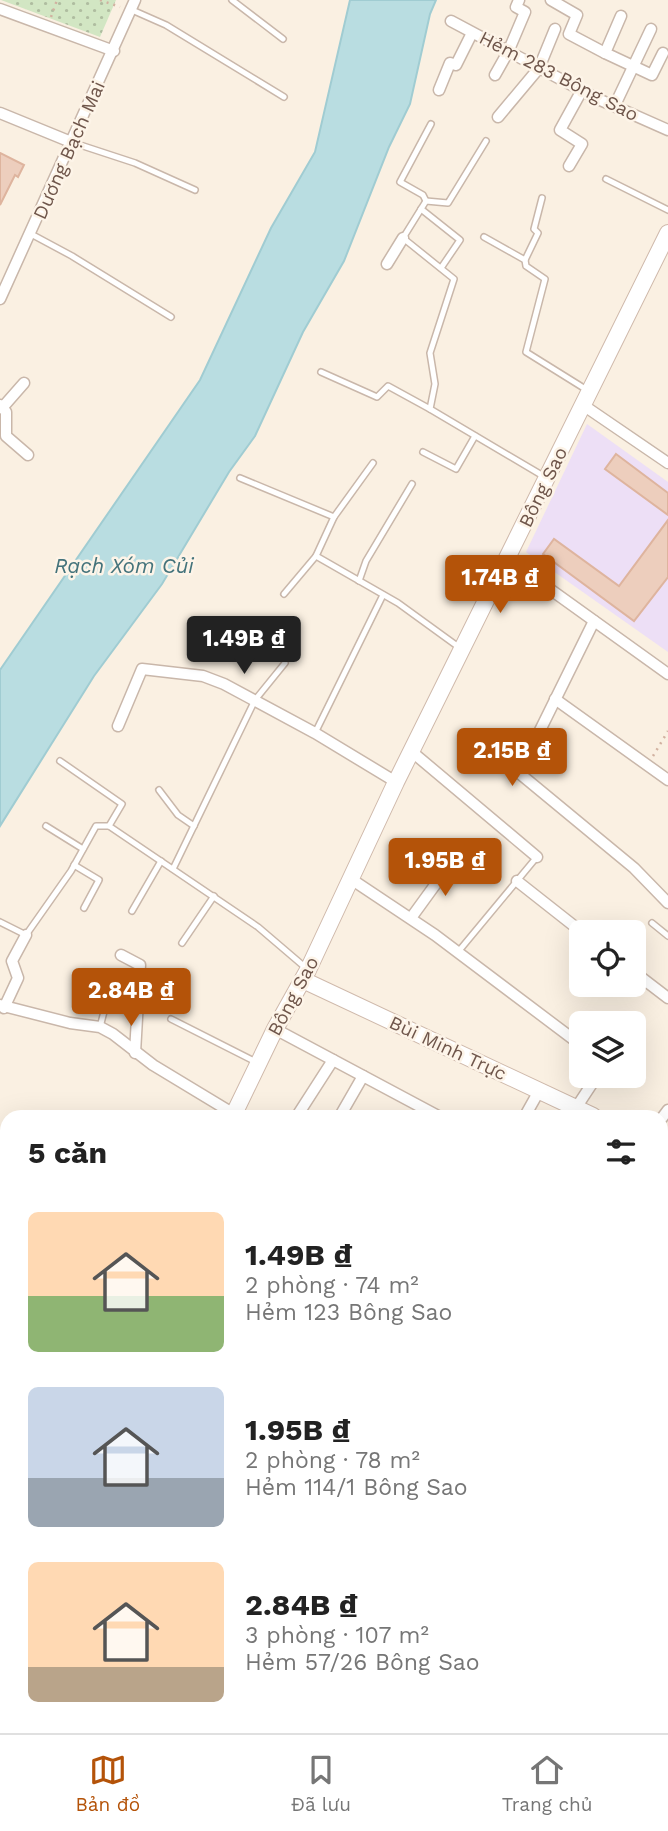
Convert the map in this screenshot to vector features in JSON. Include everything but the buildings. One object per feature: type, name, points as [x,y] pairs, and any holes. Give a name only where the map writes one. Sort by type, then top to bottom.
[{"type":"street","points":[[495,75],[525,12],[516,7],[519,0]]},
{"type":"street","points":[[551,0],[578,15],[569,34],[605,53],[652,75],[663,54]]},
{"type":"street","name":"Dương Bạch Mai","points":[[0,299],[133,5]]},
{"type":"street","points":[[0,9],[114,51]]},
{"type":"street","points":[[605,53],[621,16]]},
{"type":"street","name":"Hẻm 283 Bông Sao","points":[[451,21],[582,90],[668,130]]},
{"type":"street","points":[[498,117],[539,68],[555,29]]},
{"type":"street","points":[[615,105],[651,29]]},
{"type":"street","points":[[439,90],[450,64],[457,65],[472,33]]},
{"type":"street","points":[[569,166],[582,144],[560,130],[582,90]]},
{"type":"street","points":[[0,113],[71,142]]},
{"type":"street","name":"Bông Sao","points":[[235,1110],[305,975],[411,751],[668,233]]},
{"type":"street","points":[[387,264],[403,238]]},
{"type":"street","points":[[24,383],[1,406],[6,412],[6,436],[28,455]]},
{"type":"street","points":[[586,398],[668,463]]},
{"type":"street","points":[[508,559],[668,674]]},
{"type":"street","points":[[594,621],[519,773],[634,868],[668,902]]},
{"type":"street","points":[[118,726],[142,669],[203,676],[256,700],[396,782]]},
{"type":"street","points":[[555,699],[668,779]]},
{"type":"street","points":[[411,751],[537,857]]},
{"type":"street","points":[[411,918],[464,845],[475,854]]},
{"type":"street","points":[[351,878],[411,918],[569,1036]]},
{"type":"street","points":[[517,881],[569,922]]},
{"type":"street","points":[[26,935],[12,961],[18,978],[1,1007],[100,1027],[113,1034],[135,1053],[225,1110]]},
{"type":"street","points":[[121,955],[140,965],[135,1053]]},
{"type":"street","name":"Bùi Minh Trực","points":[[305,975],[580,1110]]},
{"type":"street","points":[[646,981],[668,998]]},
{"type":"street","points":[[275,1029],[427,1110]]},
{"type":"street","points":[[301,1110],[333,1060]]},
{"type":"street","points":[[343,1110],[363,1076]]},
{"type":"street","points":[[576,1108],[589,1088]]},
{"type":"street","points":[[528,1110],[539,1091]]},
{"type":"lane","points":[[232,0],[283,39]]},
{"type":"lane","points":[[133,5],[284,97]]},
{"type":"lane","points":[[426,201],[424,195],[400,182],[431,124]]},
{"type":"lane","points":[[426,201],[448,203],[486,141]]},
{"type":"lane","points":[[71,142],[135,163],[195,190]]},
{"type":"lane","points":[[606,179],[668,211]]},
{"type":"lane","points":[[542,198],[534,229],[538,233],[525,260],[526,266],[545,279],[526,352],[586,398]]},
{"type":"lane","points":[[426,201],[403,238],[454,279],[430,354],[435,384],[430,409]]},
{"type":"lane","points":[[421,209],[460,240],[441,268]]},
{"type":"lane","points":[[31,234],[171,317]]},
{"type":"lane","points":[[484,237],[525,260]]},
{"type":"lane","points":[[321,372],[377,397],[388,386],[547,478]]},
{"type":"lane","points":[[423,452],[456,469],[475,436]]},
{"type":"lane","points":[[284,594],[316,556],[334,517],[373,463]]},
{"type":"lane","points":[[240,478],[334,517]]},
{"type":"lane","points":[[359,581],[366,561],[412,484]]},
{"type":"lane","points":[[316,556],[383,595],[462,650]]},
{"type":"lane","points":[[315,733],[383,595]]},
{"type":"lane","points":[[173,869],[256,700],[285,663]]},
{"type":"lane","points":[[60,761],[122,804],[109,826]]},
{"type":"lane","points":[[159,790],[178,815],[194,826]]},
{"type":"lane","points":[[46,826],[83,849]]},
{"type":"lane","points":[[0,922],[26,935],[74,865],[96,826],[109,826],[258,927],[305,975]]},
{"type":"lane","points":[[458,953],[537,857]]},
{"type":"lane","points":[[132,911],[161,861]]},
{"type":"lane","points":[[74,865],[99,880],[84,908]]},
{"type":"lane","points":[[182,943],[214,897]]},
{"type":"lane","points":[[652,923],[668,936]]},
{"type":"lane","points":[[89,973],[111,981],[100,1027]]},
{"type":"lane","points":[[171,1019],[258,1063]]},
{"type":"path","points":[[48,26],[57,0]]},
{"type":"path","points":[[100,0],[133,5]]},
{"type":"path","points":[[648,765],[668,731]]},
{"type":"shaded area","points":[[587,424],[668,482],[668,652],[526,552]]},
{"type":"green space","points":[[1,0],[116,0],[100,37]]},
{"type":"water","name":"Rạch Xóm Củi","points":[[350,0],[436,0],[430,14],[410,104],[389,147],[344,261],[303,332],[255,436],[229,472],[162,584],[94,676],[0,826],[0,670],[200,380],[271,228],[315,152]]}]
